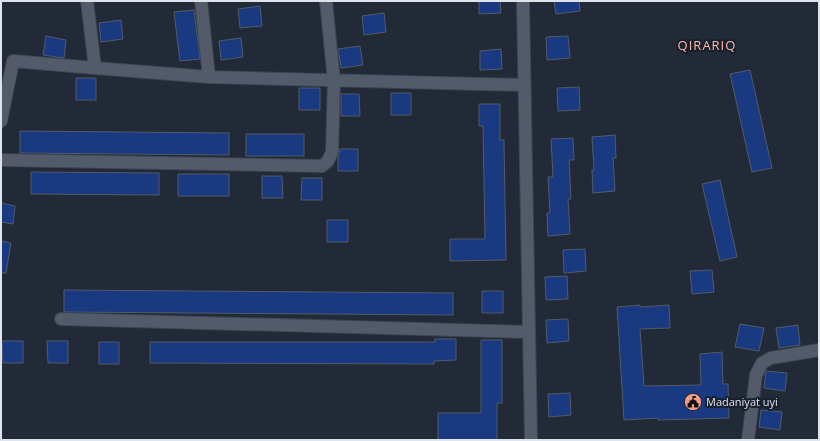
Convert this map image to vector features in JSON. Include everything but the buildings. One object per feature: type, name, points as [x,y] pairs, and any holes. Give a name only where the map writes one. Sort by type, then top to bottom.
[{"type":"street","points":[[87,1],[95,68]]},
{"type":"street","points":[[201,1],[209,77]]},
{"type":"street","points":[[1,160],[322,166],[328,161],[332,152],[334,81],[326,1]]},
{"type":"street","points":[[523,1],[531,440]]},
{"type":"street","points":[[1,121],[13,61],[209,77],[524,85]]},
{"type":"street","points":[[61,319],[529,332]]},
{"type":"street","points":[[748,440],[756,375],[762,363],[771,358],[819,350]]},
{"type":"place","name":"Madaniyat uyi","points":[[693,402]]},
{"type":"district","name":"QIRARIQ","points":[[707,45]]}]
